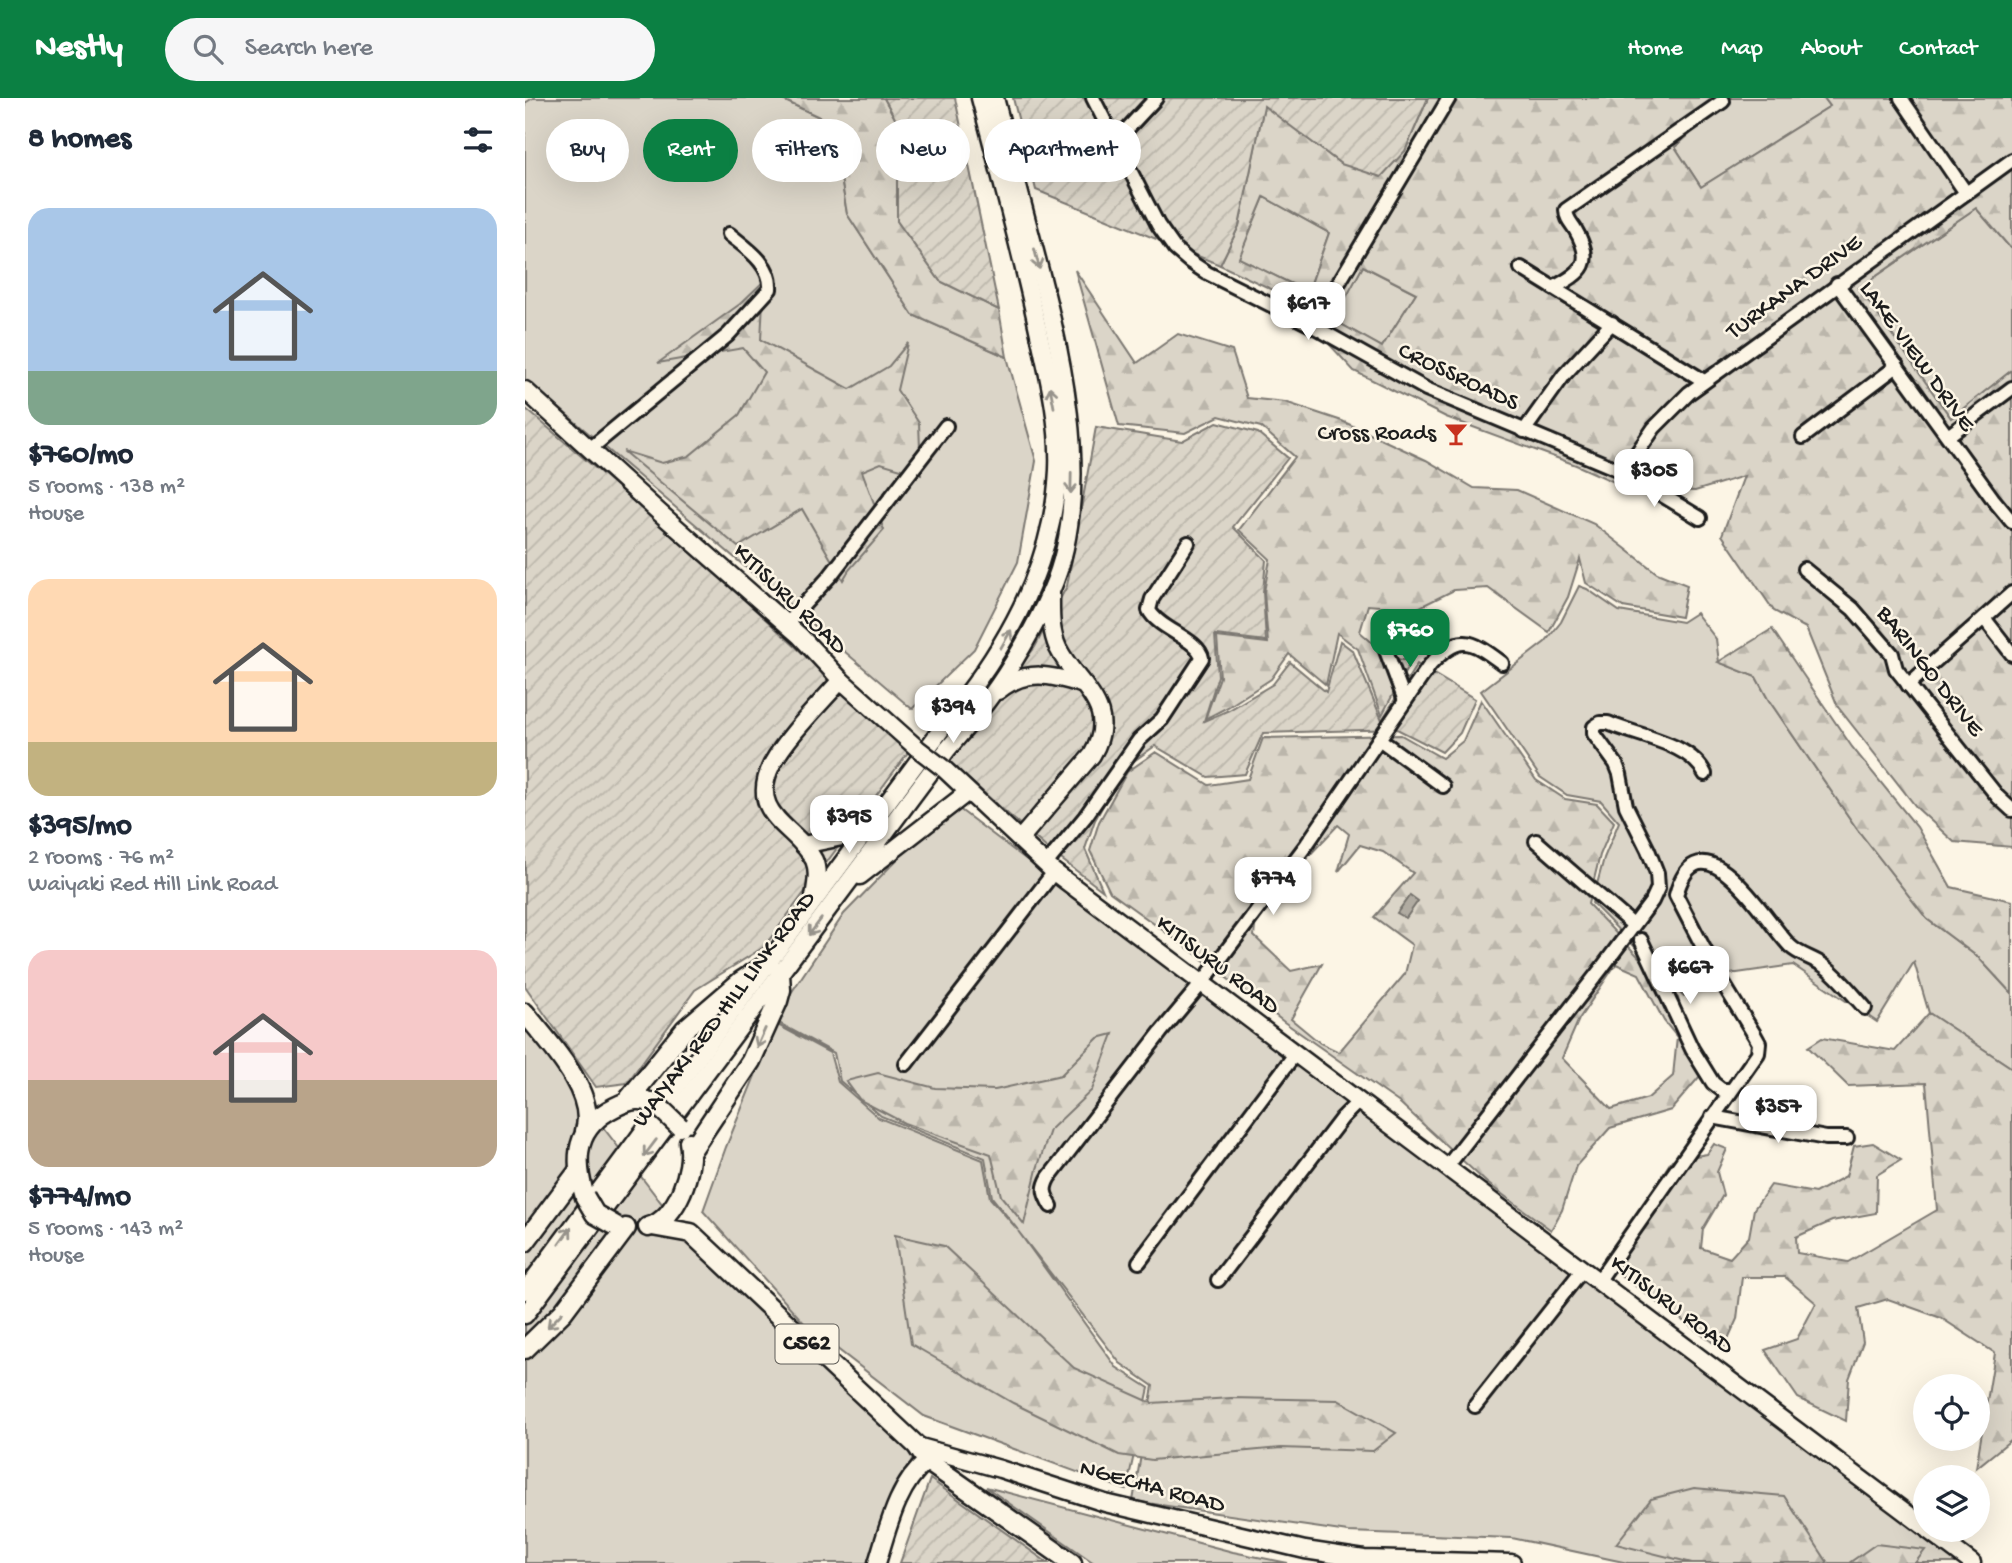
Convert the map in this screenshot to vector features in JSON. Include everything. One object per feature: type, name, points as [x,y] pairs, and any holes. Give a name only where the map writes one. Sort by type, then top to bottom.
[{"type":"main road","name":"WAIYAKI RED HILL LINK ROAD","points":[[525,1315],[667,1126],[774,969],[814,901],[975,684],[1009,633],[1027,598],[1043,556],[1054,504],[1059,450],[1054,405],[1014,225],[981,98]]},
{"type":"main road","name":"WAIYAKI RED HILL LINK ROAD","points":[[525,1291],[774,969],[842,890],[991,696],[1051,590],[1064,548],[1068,522],[1072,479],[1071,436],[1048,307],[995,98]]},
{"type":"main road","name":"KITISURU ROAD","points":[[525,390],[786,624],[841,680],[943,768],[1050,868],[1913,1518]]},
{"type":"main road","points":[[1020,839],[1097,747],[1102,728],[1097,701],[1069,667],[1053,635],[1051,590]]},
{"type":"main road","points":[[991,696],[1016,678],[1031,675],[1051,675],[1084,685]]},
{"type":"main road","points":[[814,901],[815,862],[803,845],[777,821],[768,807],[767,780],[784,747],[841,680]]},
{"type":"main road","points":[[842,890],[968,792]]},
{"type":"main road","points":[[803,845],[842,837],[876,817]]},
{"type":"main road","points":[[580,1087],[587,1108],[585,1131],[579,1151],[579,1170],[585,1197],[596,1214],[621,1227],[652,1226],[669,1212],[682,1194],[691,1152],[751,1061],[781,990],[774,969],[741,981],[685,1030],[622,1103]]},
{"type":"main road","points":[[525,1013],[580,1087],[592,1096],[622,1103]]},
{"type":"main road","points":[[585,1131],[598,1117],[622,1103],[640,1098],[657,1105],[680,1127],[689,1141],[691,1152]]},
{"type":"main road","points":[[525,1242],[579,1170]]},
{"type":"main road","name":"C562","points":[[682,1194],[686,1211],[699,1240]]},
{"type":"main road","name":"C562","points":[[652,1226],[691,1233],[922,1454],[1072,1563]]},
{"type":"main road","points":[[525,1349],[563,1312],[621,1227]]},
{"type":"main road","points":[[877,1563],[895,1510],[922,1454]]},
{"type":"main road","name":"NGECHA ROAD","points":[[922,1454],[1000,1469],[1105,1503],[1305,1550],[1364,1559],[1513,1563]]},
{"type":"main road","name":"KITISURU ROAD","points":[[1944,1542],[1972,1563]]},
{"type":"street","name":"CROSSROADS","points":[[1093,98],[1104,119]]},
{"type":"street","points":[[1136,119],[1156,98]]},
{"type":"street","points":[[1313,326],[1449,98]]},
{"type":"street","points":[[1901,98],[1966,193]]},
{"type":"street","points":[[1553,288],[1575,276],[1586,258],[1577,233],[1565,215],[1566,210],[1723,101]]},
{"type":"street","name":"TURKANA DRIVE","points":[[1624,472],[1654,429],[1689,393],[2012,160]]},
{"type":"street","name":"CROSSROADS","points":[[1136,182],[1158,225],[1175,249],[1207,273],[1313,326],[1426,389],[1624,472],[1700,518]]},
{"type":"street","points":[[591,448],[728,335],[770,289],[771,279],[767,270],[729,234]]},
{"type":"street","points":[[1521,268],[1704,381]]},
{"type":"street","name":"LAKE VIEW DRIVE","points":[[1837,284],[2012,522]]},
{"type":"street","points":[[1524,431],[1564,375],[1612,323]]},
{"type":"street","points":[[1803,437],[1897,366]]},
{"type":"street","points":[[1948,436],[2012,388]]},
{"type":"street","points":[[786,624],[830,576],[946,426]]},
{"type":"street","points":[[906,1064],[1050,868],[1139,740],[1162,719],[1199,663],[1202,653],[1157,621],[1149,610],[1152,599],[1188,542]]},
{"type":"street","name":"BARINGO DRIVE","points":[[1804,569],[1853,609],[1892,654],[1894,667],[2012,810]]},
{"type":"street","points":[[1908,685],[2012,593]]},
{"type":"street","points":[[1984,618],[2012,654]]},
{"type":"street","points":[[1051,1206],[1044,1194],[1044,1186],[1049,1177],[1202,983],[1322,823],[1430,665],[1441,653],[1455,644],[1469,642],[1501,663]]},
{"type":"street","points":[[1385,649],[1405,701]]},
{"type":"street","points":[[1446,1168],[1633,925],[1658,888],[1657,873],[1649,850],[1626,806],[1620,774],[1594,734],[1594,727],[1600,723],[1608,723],[1672,747],[1696,761],[1705,774]]},
{"type":"street","points":[[1379,739],[1443,786]]},
{"type":"street","points":[[1536,841],[1633,925]]},
{"type":"street","points":[[1599,1280],[1758,1053],[1759,1042],[1716,972],[1676,895],[1680,879],[1690,868],[1707,862],[1721,869],[1758,904],[1792,948],[1825,966],[1865,1008]]},
{"type":"street","points":[[1641,940],[1692,1048],[1713,1083],[1722,1090],[1731,1090]]},
{"type":"street","points":[[1139,1262],[1295,1054]]},
{"type":"street","points":[[1218,1280],[1342,1118],[1359,1101]]},
{"type":"street","points":[[1713,1116],[1826,1138],[1847,1138]]},
{"type":"street","points":[[1475,1406],[1583,1269]]},
{"type":"green space","points":[[533,98],[779,98],[824,119],[752,119],[752,182],[842,182],[847,214],[913,315],[1007,357],[1036,461],[1018,562],[974,649],[912,709],[525,379],[525,103]]},
{"type":"green space","points":[[779,98],[884,98],[895,119],[876,119],[876,182],[897,182],[897,221],[940,281],[999,310],[1007,357],[913,315],[847,214],[842,182],[862,182],[862,119],[824,119]]},
{"type":"green space","points":[[884,98],[955,98],[959,119],[895,119]]},
{"type":"green space","points":[[1013,98],[1428,98],[1405,151],[1381,177],[1341,164],[1264,106],[1239,226],[1220,265],[1036,190],[1034,182],[1141,182],[1141,119],[1018,119]]},
{"type":"green space","points":[[1428,98],[1731,98],[1675,147],[1701,187],[1830,106],[1824,98],[2012,98],[2012,250],[1976,208],[1859,288],[1951,418],[2012,370],[2012,847],[1954,842],[1917,808],[1838,707],[1806,628],[1774,611],[1722,535],[1744,476],[1695,491],[1630,489],[1576,465],[1446,417],[1354,371],[1284,295],[1220,265],[1239,226],[1264,105],[1341,164],[1405,151]],"holes":[[[1264,197],[1329,233],[1308,292],[1239,258]],[[1363,266],[1416,293],[1382,347],[1334,320]]]},
{"type":"green space","points":[[1731,98],[1824,98],[1830,106],[1701,187],[1675,147]]},
{"type":"green space","points":[[970,170],[999,310],[940,281],[897,221],[897,182],[970,182]]},
{"type":"green space","points":[[1264,197],[1329,233],[1308,292],[1238,258]]},
{"type":"green space","points":[[1976,208],[2012,250],[2012,370],[1951,419],[1859,288]]},
{"type":"green space","points":[[1363,266],[1416,293],[1382,347],[1333,320]]},
{"type":"green space","points":[[1075,270],[1137,363],[1178,334],[1232,351],[1247,398],[1285,402],[1342,421],[1426,460],[1474,488],[1517,490],[1594,524],[1657,573],[1687,585],[1681,617],[1623,607],[1586,583],[1580,559],[1568,597],[1549,632],[1488,588],[1454,590],[1416,609],[1368,605],[1360,632],[1390,658],[1411,661],[1382,715],[1358,649],[1337,633],[1326,685],[1289,654],[1271,679],[1205,719],[1220,677],[1217,637],[1268,643],[1264,592],[1270,559],[1239,530],[1295,457],[1261,427],[1219,416],[1185,433],[1119,426]]},
{"type":"green space","points":[[764,281],[761,340],[850,389],[889,366],[908,343],[897,390],[919,423],[921,475],[881,463],[862,471],[884,530],[843,580],[802,509],[738,547],[623,451],[662,463],[689,456],[739,415],[764,372],[743,348],[658,363],[740,304]]},
{"type":"green space","points":[[525,408],[676,537],[909,751],[764,947],[695,990],[627,1083],[596,1087],[525,986]]},
{"type":"green space","points":[[1217,422],[1258,433],[1288,458],[1233,527],[1266,560],[1263,592],[1266,641],[1215,635],[1218,676],[1204,721],[1229,710],[1273,684],[1290,662],[1326,692],[1340,641],[1353,651],[1382,720],[1417,664],[1475,699],[1460,733],[1442,752],[1397,729],[1263,733],[1245,774],[1208,777],[1155,746],[1124,768],[1095,820],[1085,849],[1103,891],[1049,850],[949,762],[1035,647],[1067,586],[1096,427],[1182,441]]},
{"type":"green space","points":[[1579,586],[1619,611],[1682,622],[1696,613],[1716,639],[1719,662],[1756,677],[1768,699],[1857,829],[1927,919],[1979,958],[2012,994],[2012,1068],[1929,1013],[1914,962],[1877,1022],[1793,965],[1730,974],[1683,996],[1592,903],[1604,858],[1619,822],[1601,801],[1567,795],[1540,777],[1481,691],[1545,642],[1561,622]]},
{"type":"green space","points":[[1772,629],[1852,747],[1917,827],[1951,887],[2012,901],[2012,994],[1979,958],[1927,919],[1857,829],[1768,699],[1756,677],[1718,662]]},
{"type":"green space","points":[[1481,700],[1536,780],[1565,799],[1597,804],[1614,822],[1600,855],[1588,904],[1678,998],[1700,1076],[1671,1110],[1610,1128],[1576,1166],[1562,1210],[1551,1230],[1487,1183],[1401,1104],[1284,1022],[1110,892],[1090,851],[1099,822],[1127,772],[1156,752],[1209,785],[1248,779],[1263,738],[1401,735],[1442,758],[1463,741]],"holes":[[[1338,825],[1349,834],[1338,872],[1360,845],[1383,852],[1413,873],[1374,917],[1412,945],[1405,974],[1339,1052],[1320,1043],[1291,1019],[1322,964],[1291,971],[1254,936],[1256,919],[1274,893]],[[1616,964],[1639,974],[1664,1021],[1677,1037],[1673,1076],[1648,1098],[1611,1109],[1562,1058],[1579,1019]]]},
{"type":"green space","points":[[946,799],[1913,1529],[1913,1542],[1930,1542],[1958,1563],[1628,1563],[1512,1538],[1348,1532],[1133,1501],[1153,1386],[1120,1363],[1018,1231],[1116,1367],[1149,1388],[1126,1490],[924,1416],[805,1324],[703,1211],[776,1024],[830,1053],[838,1082],[879,1118],[983,1160],[990,1198],[1018,1230],[992,1197],[985,1158],[881,1116],[840,1081],[834,1053],[777,1022],[783,1005],[844,914],[913,843]]},
{"type":"green space","points":[[1929,1013],[2012,1068],[2012,1439],[1980,1465],[1976,1465],[1979,1451],[1990,1451],[1990,1383],[1995,1353],[1941,1318],[1888,1299],[1858,1308],[1863,1342],[1849,1379],[1846,1421],[1798,1398],[1765,1350],[1797,1339],[1816,1303],[1785,1277],[1742,1277],[1737,1319],[1723,1350],[1619,1274],[1632,1222],[1672,1160],[1707,1154],[1714,1144],[1727,1149],[1717,1172],[1723,1195],[1703,1229],[1701,1248],[1730,1258],[1749,1237],[1754,1209],[1771,1185],[1815,1193],[1846,1176],[1854,1146],[1873,1143],[1901,1160],[1877,1175],[1876,1213],[1832,1221],[1796,1237],[1797,1253],[1848,1262],[1937,1210],[1926,1083],[1848,1086],[1808,1047],[1822,1038],[1895,1051]]},
{"type":"green space","points":[[525,1026],[693,1244],[766,1318],[914,1456],[882,1525],[871,1563],[525,1563]]},
{"type":"green space","points":[[1113,1034],[1092,1090],[1050,1130],[1037,1169],[1024,1224],[1001,1196],[991,1154],[904,1123],[860,1100],[846,1081],[878,1073],[935,1088],[995,1090],[1061,1075],[1098,1038]]},
{"type":"green space","points":[[895,1235],[944,1246],[1074,1368],[1152,1403],[1231,1398],[1338,1400],[1396,1433],[1373,1451],[1281,1448],[1152,1460],[1119,1455],[1013,1403],[911,1344]]},
{"type":"green space","points":[[930,1479],[1048,1563],[900,1563]]},
{"type":"green space","points":[[986,1487],[1233,1552],[1288,1563],[1094,1563]]},
{"type":"green space","points":[[1694,1488],[1784,1496],[1828,1563],[1692,1563],[1616,1544],[1651,1499]]},
{"type":"green space","points":[[1876,1544],[1925,1550],[1915,1563],[1849,1563]]},
{"type":"shaded area","points":[[1410,895],[1418,901],[1406,918],[1397,913]]},
{"type":"place","name":"Cross Roads","points":[[1456,434]]}]
